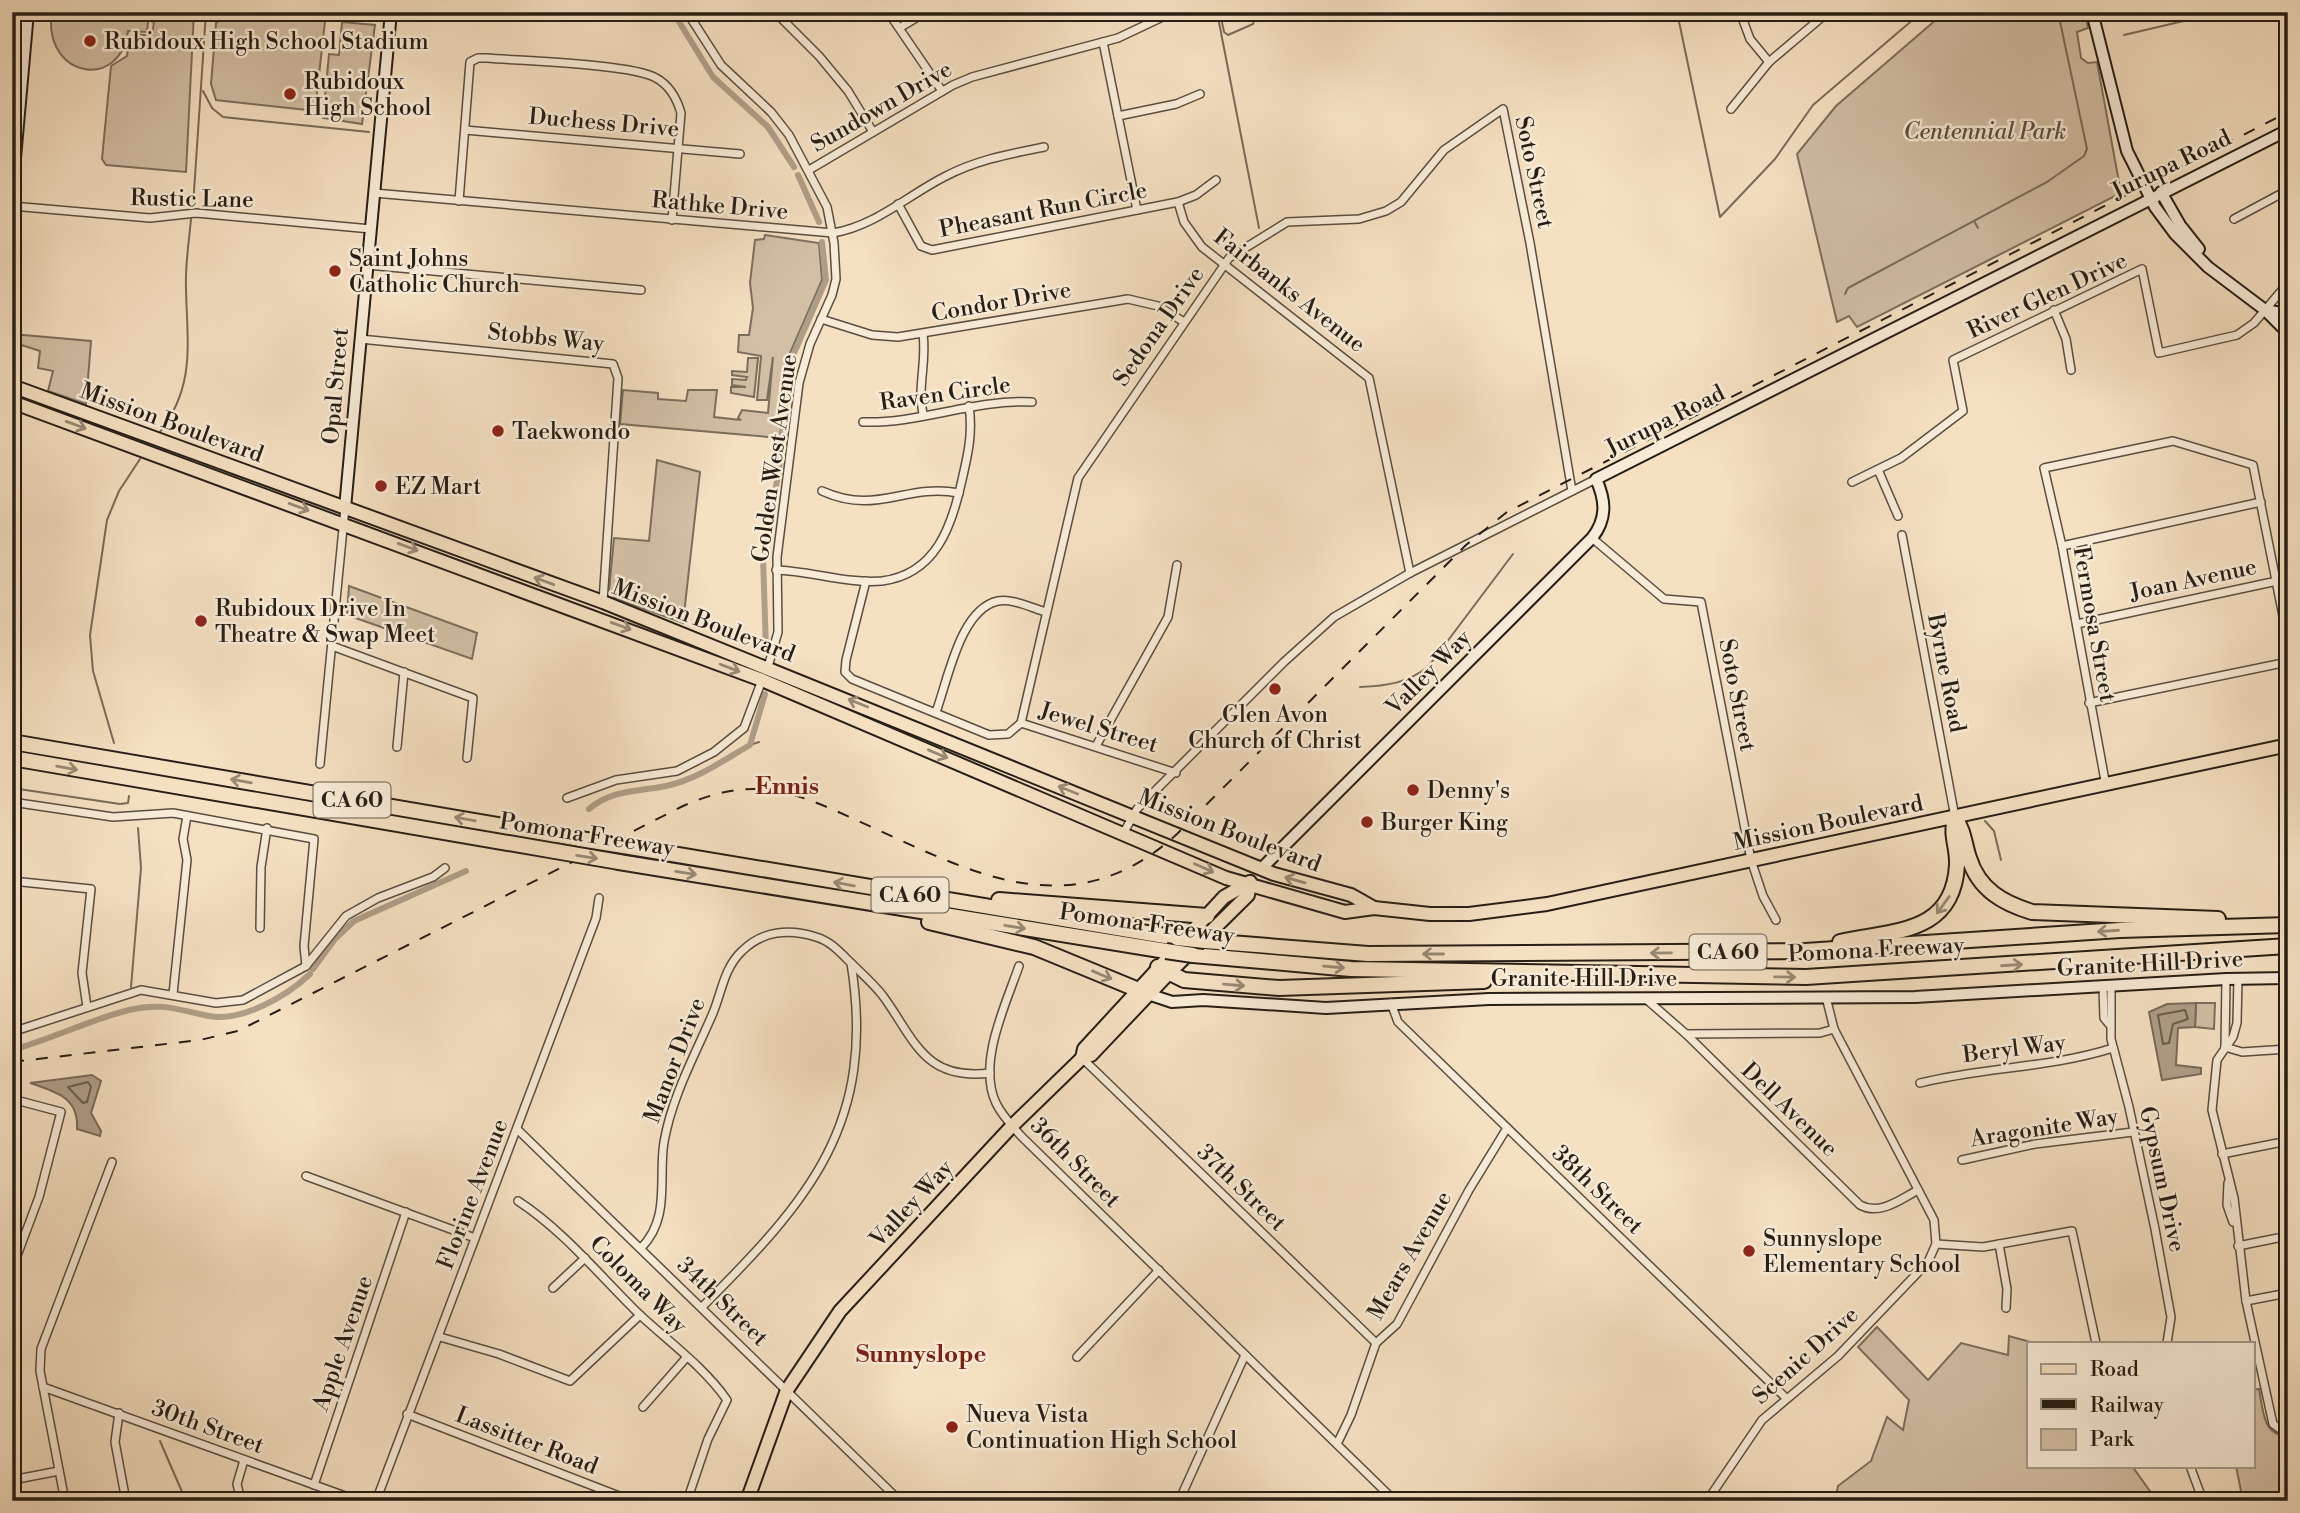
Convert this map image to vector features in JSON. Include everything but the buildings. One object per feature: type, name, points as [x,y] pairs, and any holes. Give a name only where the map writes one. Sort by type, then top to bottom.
[{"type":"highway","name":"Pomona Freeway","points":[[12,742],[883,891],[1205,942],[1368,954],[1805,951],[2120,930],[2288,925]]},
{"type":"highway","name":"Pomona Freeway","points":[[12,758],[555,852],[1166,951],[1352,969],[1806,977],[2288,946]]},
{"type":"highway","points":[[1955,818],[1962,828],[1969,860],[1982,884],[2008,905],[2032,912],[2220,919],[2250,927]]},
{"type":"highway","points":[[1805,951],[1903,931],[1926,922],[1938,913],[1952,890],[1955,877],[1957,863],[1951,830],[1955,818]]},
{"type":"highway","points":[[883,891],[1207,916]]},
{"type":"highway","points":[[875,905],[905,918],[1034,947],[1142,992]]},
{"type":"highway","points":[[1163,970],[1184,980],[1299,989],[1570,974]]},
{"type":"main road","name":"Mission Boulevard","points":[[12,386],[603,602],[1262,868],[1351,895],[1374,908]]},
{"type":"main road","name":"Mission Boulevard","points":[[12,402],[762,680],[1124,832],[1226,878],[1250,882],[1345,912],[1374,908],[1430,914],[1508,910],[2106,787],[2288,746]]},
{"type":"main road","points":[[762,680],[768,667]]},
{"type":"main road","name":"Valley Way","points":[[747,1501],[788,1390],[840,1311],[1012,1126],[1082,1058],[1084,1048],[1163,970],[1207,916],[1234,888],[1250,882],[1262,868]]},
{"type":"main road","name":"Valley Way","points":[[1163,970],[1248,895],[1250,882]]},
{"type":"street","points":[[12,192],[17,93],[29,12]]},
{"type":"street","name":"Opal Street","points":[[320,764],[391,12]]},
{"type":"street","name":"Golden West Avenue","points":[[687,12],[721,65],[779,121],[809,170],[827,207],[833,233],[835,279],[799,383],[776,570],[778,632],[768,667]]},
{"type":"street","points":[[775,12],[833,74],[873,132]]},
{"type":"street","points":[[888,12],[901,27],[942,91]]},
{"type":"street","points":[[901,27],[926,12]]},
{"type":"street","name":"Sundown Drive","points":[[809,170],[942,91],[972,77],[1103,42],[1173,12]]},
{"type":"street","points":[[1740,12],[1750,39],[1769,62]]},
{"type":"street","points":[[1731,110],[1769,62],[1828,12]]},
{"type":"street","points":[[2093,14],[2127,151],[2150,198],[2175,234],[2208,267],[2265,310],[2288,334]]},
{"type":"street","points":[[1103,42],[1137,210]]},
{"type":"street","points":[[459,201],[472,59],[627,71],[656,77],[666,85],[678,105],[679,148],[672,220]]},
{"type":"street","points":[[1118,116],[1176,104],[1200,94]]},
{"type":"street","name":"Sedona Drive","points":[[1021,723],[1082,470],[1224,264],[1278,225],[1359,219],[1386,211],[1401,202],[1444,150],[1503,108]]},
{"type":"street","name":"Soto Street","points":[[1503,108],[1530,243],[1572,491]]},
{"type":"street","name":"Duchess Drive","points":[[465,130],[740,154]]},
{"type":"street","name":"Jurupa Road","points":[[1124,832],[1132,816],[1321,627],[1355,603],[2161,192],[2288,130]]},
{"type":"street","name":"Rathke Drive","points":[[374,194],[833,233],[864,225],[974,163],[1044,147]]},
{"type":"street","name":"Pheasant Run Circle","points":[[898,204],[926,250],[1178,202],[1196,195],[1216,180]]},
{"type":"street","points":[[2234,219],[2288,190]]},
{"type":"street","points":[[2161,192],[2180,225],[2204,255],[2208,267]]},
{"type":"street","name":"Fairbanks Avenue","points":[[1178,202],[1195,240],[1369,378],[1410,573]]},
{"type":"street","name":"Rustic Lane","points":[[12,206],[150,218],[196,212],[371,229]]},
{"type":"street","points":[[367,265],[640,290]]},
{"type":"street","name":"River Glen Drive","points":[[1852,482],[1879,471],[1963,411],[1953,360],[2142,269],[2159,352],[2237,335],[2254,323],[2265,310]]},
{"type":"street","points":[[2265,310],[2288,283]]},
{"type":"street","name":"Condor Drive","points":[[821,319],[872,335],[923,334],[1011,317],[1060,313],[1115,299],[1158,306],[1184,322]]},
{"type":"street","points":[[2054,310],[2066,339],[2071,370]]},
{"type":"street","points":[[2265,310],[2276,312],[2288,320]]},
{"type":"street","points":[[923,334],[925,364],[920,392],[923,414]]},
{"type":"street","name":"Stobbs Way","points":[[360,339],[613,364],[618,378],[603,602]]},
{"type":"street","name":"Raven Circle","points":[[863,422],[886,422],[969,406],[1032,402]]},
{"type":"street","points":[[776,570],[866,581],[902,576],[927,561],[945,537],[959,493],[972,432],[969,406]]},
{"type":"street","name":"Fermosa Street","points":[[2106,787],[2062,545],[2044,468],[2173,441],[2253,465],[2260,502]]},
{"type":"street","points":[[1879,471],[1898,516]]},
{"type":"street","name":"Valley Way","points":[[1262,868],[1592,538],[1601,525],[1604,511],[1596,479]]},
{"type":"street","points":[[822,491],[861,503],[923,491],[959,493]]},
{"type":"street","points":[[2062,545],[2260,502],[2288,640]]},
{"type":"street","name":"Byrne Road","points":[[1902,535],[1955,818]]},
{"type":"street","name":"Soto Street","points":[[1592,538],[1664,599],[1701,602],[1751,860],[1763,897],[1776,920]]},
{"type":"street","points":[[1096,746],[1168,617],[1177,565]]},
{"type":"street","name":"Jewel Street","points":[[866,581],[845,672],[852,679],[976,731],[996,736],[1008,734],[1021,723],[1175,773]]},
{"type":"street","name":"Joan Avenue","points":[[2077,624],[2277,581]]},
{"type":"street","points":[[936,712],[967,623],[978,610],[997,601],[1007,601],[1046,612]]},
{"type":"street","points":[[332,646],[473,698],[467,758]]},
{"type":"street","points":[[2090,703],[2288,662]]},
{"type":"street","points":[[397,747],[404,672]]},
{"type":"street","points":[[567,798],[616,780],[677,771],[714,752],[744,728],[762,680]]},
{"type":"street","points":[[12,802],[113,817],[160,812],[267,828],[314,839],[304,946],[306,966]]},
{"type":"street","points":[[173,994],[187,860],[183,839],[187,816]]},
{"type":"street","points":[[260,928],[261,867],[267,828]]},
{"type":"street","points":[[12,1032],[141,990],[230,1003],[263,991],[306,966],[346,916],[378,898],[433,877],[445,868]]},
{"type":"street","points":[[12,881],[91,890],[82,974],[88,1007]]},
{"type":"street","name":"Florine Avenue","points":[[376,1501],[596,918],[599,898]]},
{"type":"street","name":"Manor Drive","points":[[641,1248],[650,1236],[661,1209],[667,1126],[729,967],[747,946],[782,931],[823,939],[850,962]]},
{"type":"street","points":[[850,962],[882,995],[929,1060],[954,1072],[990,1073],[996,1040],[1019,965]]},
{"type":"street","points":[[702,1307],[783,1222],[807,1192],[826,1158],[842,1115],[856,1053],[858,1015],[850,962]]},
{"type":"street","points":[[2225,1047],[2226,978]]},
{"type":"street","name":"Granite Hill Drive","points":[[1142,992],[1171,1003],[1203,1000],[1287,1007],[1489,999],[1915,996],[2226,978],[2288,978]]},
{"type":"street","points":[[2238,978],[2236,1027],[2217,1060],[2212,1100],[2228,1182],[2227,1205],[2235,1226],[2246,1301],[2273,1424],[2280,1429],[2288,1428]]},
{"type":"street","name":"Gypsum Drive","points":[[2107,985],[2104,1017],[2109,1024],[2171,1317],[2167,1342]]},
{"type":"street","points":[[1826,997],[1834,1029],[1935,1224],[1936,1244],[1976,1247],[2073,1231],[2096,1342]]},
{"type":"street","name":"Dell Avenue","points":[[1646,999],[1686,1034],[1860,1205],[1882,1208],[1918,1190]]},
{"type":"street","name":"38th Street","points":[[1391,1003],[1398,1023],[1786,1398]]},
{"type":"street","points":[[2226,1025],[2236,1027]]},
{"type":"street","points":[[1686,1034],[1820,1033],[1834,1029]]},
{"type":"street","points":[[2225,1047],[2242,1052],[2288,1049]]},
{"type":"street","name":"Beryl Way","points":[[1920,1083],[2010,1066],[2073,1061],[2113,1048]]},
{"type":"street","name":"37th Street","points":[[1082,1058],[1376,1343]]},
{"type":"street","name":"36th Street","points":[[990,1073],[995,1102],[1012,1126],[1395,1501]]},
{"type":"street","points":[[12,1099],[61,1112],[39,1197],[12,1269]]},
{"type":"street","name":"Mears Avenue","points":[[1337,1444],[1351,1415],[1376,1343],[1397,1324],[1469,1190],[1507,1128]]},
{"type":"street","name":"34th Street","points":[[517,1129],[901,1501]]},
{"type":"street","name":"Aragonite Way","points":[[1962,1160],[2035,1144],[2133,1132]]},
{"type":"street","points":[[2222,1154],[2288,1141]]},
{"type":"street","points":[[65,1501],[40,1371],[41,1349],[112,1162]]},
{"type":"street","points":[[306,1176],[475,1238]]},
{"type":"street","name":"Coloma Way","points":[[518,1201],[539,1215],[585,1258],[686,1358],[714,1381],[727,1400],[708,1439],[687,1501]]},
{"type":"street","name":"Apple Avenue","points":[[314,1485],[406,1212]]},
{"type":"street","points":[[2238,1246],[2288,1236]]},
{"type":"street","name":"Scenic Drive","points":[[1707,1501],[1726,1476],[1752,1432],[1786,1398],[1858,1337],[1921,1271],[1936,1244]]},
{"type":"street","points":[[1999,1244],[2007,1289],[2007,1308]]},
{"type":"street","points":[[553,1288],[585,1258]]},
{"type":"street","points":[[1077,1357],[1159,1270]]},
{"type":"street","points":[[2246,1301],[2288,1293]]},
{"type":"street","points":[[440,1336],[499,1354],[570,1381],[640,1314]]},
{"type":"street","points":[[1179,1501],[1245,1355]]},
{"type":"street","points":[[643,1407],[686,1358]]},
{"type":"street","name":"30th Street","points":[[43,1387],[359,1501]]},
{"type":"street","points":[[119,1413],[115,1442],[126,1501]]},
{"type":"street","name":"Lassitter Road","points":[[407,1414],[632,1501]]},
{"type":"street","points":[[241,1501],[237,1484],[244,1460]]},
{"type":"street","points":[[2191,1468],[2203,1501]]},
{"type":"street","points":[[12,1480],[60,1471]]},
{"type":"street","points":[[811,1500],[824,1501]]},
{"type":"green space","name":"Rubidoux High School Stadium","points":[[39,12],[149,12],[147,32],[128,31],[122,50],[112,62],[99,69],[85,69],[72,64],[61,54],[53,39],[51,19],[39,17]]},
{"type":"green space","points":[[151,12],[194,12],[186,172],[106,165],[102,159],[111,66],[127,56],[129,40],[136,34],[152,36],[154,22],[150,21]]},
{"type":"green space","points":[[231,12],[326,12],[316,102],[307,110],[216,100],[211,84],[216,23]]},
{"type":"green space","name":"Centennial Park","points":[[1945,12],[2085,12],[2088,28],[2077,32],[2081,58],[2088,63],[2097,62],[2121,193],[1857,327],[1849,316],[1837,322],[1797,154],[1836,106]]},
{"type":"green space","points":[[342,22],[375,25],[362,124],[323,118],[329,54],[339,55]]},
{"type":"green space","points":[[765,235],[819,243],[822,280],[787,360],[780,438],[620,424],[623,390],[658,393],[658,399],[686,401],[688,390],[717,390],[714,417],[741,420],[738,418],[742,410],[768,413],[773,357],[767,400],[757,400],[761,356],[738,352],[739,335],[749,335],[753,308],[750,283],[755,240],[764,239]]},
{"type":"green space","points":[[12,334],[91,341],[86,404],[48,391],[53,371],[38,368],[40,351],[12,342]]},
{"type":"green space","points":[[748,358],[758,358],[754,397],[731,393],[731,387],[746,387],[732,385],[732,379],[746,380],[747,377],[732,375],[732,371],[747,372]]},
{"type":"green space","points":[[657,460],[700,472],[683,623],[616,599],[609,591],[614,538],[649,541]]},
{"type":"green space","points":[[349,586],[477,633],[472,659],[347,615]]},
{"type":"green space","points":[[2196,1003],[2215,1003],[2214,1029],[2195,1027]]},
{"type":"green space","points":[[1877,1327],[1928,1380],[1961,1343],[2008,1355],[2009,1336],[2030,1342],[2027,1342],[2027,1468],[2133,1468],[2157,1501],[1835,1501],[1838,1486],[1871,1461],[1887,1417],[1903,1430],[1909,1400],[1858,1347]]},
{"type":"green space","points":[[2259,1389],[2268,1426],[2279,1435],[2288,1436],[2288,1501],[2243,1501],[2236,1468],[2254,1468],[2254,1390]]},
{"type":"water","points":[[2196,1003],[2195,1027],[2178,1028],[2176,1065],[2201,1068],[2201,1074],[2162,1080],[2149,1012],[2167,1004]]},
{"type":"water","points":[[92,1075],[101,1081],[91,1113],[101,1131],[100,1136],[77,1129],[74,1110],[64,1097],[30,1083]]},
{"type":"waterway","points":[[193,206],[206,12]]},
{"type":"waterway","points":[[673,12],[713,77],[768,127],[794,167]]},
{"type":"waterway","points":[[1217,12],[1259,228]]},
{"type":"waterway","points":[[1220,12],[1224,32],[1228,35],[1253,24],[1257,12]]},
{"type":"waterway","points":[[1677,12],[1720,217],[1775,159],[1813,105],[1922,12]]},
{"type":"waterway","points":[[1845,294],[1848,288],[2047,182],[2084,156],[2087,149],[2058,12]]},
{"type":"waterway","points":[[2124,35],[2222,12]]},
{"type":"waterway","points":[[203,91],[212,108],[223,117],[369,132]]},
{"type":"waterway","points":[[798,175],[819,222]]},
{"type":"waterway","points":[[160,432],[179,397],[187,363],[186,271],[191,219]]},
{"type":"waterway","points":[[1974,221],[1978,228]]},
{"type":"waterway","points":[[766,648],[763,558],[779,470],[787,379],[791,360],[826,280],[822,242]]},
{"type":"waterway","points":[[114,743],[93,671],[90,635],[107,520],[119,491],[140,459]]},
{"type":"waterway","points":[[1360,687],[1396,683],[1428,667],[1513,554]]},
{"type":"waterway","points":[[589,809],[616,795],[688,779],[750,745],[765,694]]},
{"type":"waterway","points":[[750,745],[759,742]]},
{"type":"waterway","points":[[12,788],[120,804],[128,803],[129,796]]},
{"type":"waterway","points":[[1985,821],[1994,831],[2001,860]]},
{"type":"waterway","points":[[131,987],[141,868],[138,828]]},
{"type":"waterway","points":[[313,969],[335,939],[354,921],[466,871]]},
{"type":"waterway","points":[[12,1050],[99,1019],[141,1008],[170,1008],[222,1017],[235,1015],[277,999],[310,974]]},
{"type":"waterway","points":[[160,1441],[186,1501]]},
{"type":"railway","points":[[12,1062],[200,1040],[238,1031],[683,806],[727,792],[755,789],[795,795],[937,857],[977,872],[1017,882],[1057,886],[1097,880],[1137,864],[1177,834],[1466,545],[1507,512],[2288,112]]},
{"type":"place","name":"Rubidoux High School Stadium","points":[[90,41]]},
{"type":"place","name":"Rubidoux High School","points":[[290,94]]},
{"type":"place","name":"Saint Johns Catholic Church","points":[[335,271]]},
{"type":"place","name":"Taekwondo","points":[[498,431]]},
{"type":"place","name":"EZ Mart","points":[[381,486]]},
{"type":"place","name":"Rubidoux Drive In Theatre & Swap Meet","points":[[201,621]]},
{"type":"place","name":"Glen Avon Church of Christ","points":[[1275,689]]},
{"type":"place","name":"Denny's","points":[[1413,790]]},
{"type":"place","name":"Burger King","points":[[1367,822]]},
{"type":"place","name":"Sunnyslope Elementary School","points":[[1749,1251]]},
{"type":"place","name":"Nueva Vista Continuation High School","points":[[952,1427]]},
{"type":"district","name":"Ennis","points":[[787,786]]},
{"type":"district","name":"Sunnyslope","points":[[921,1354]]}]
